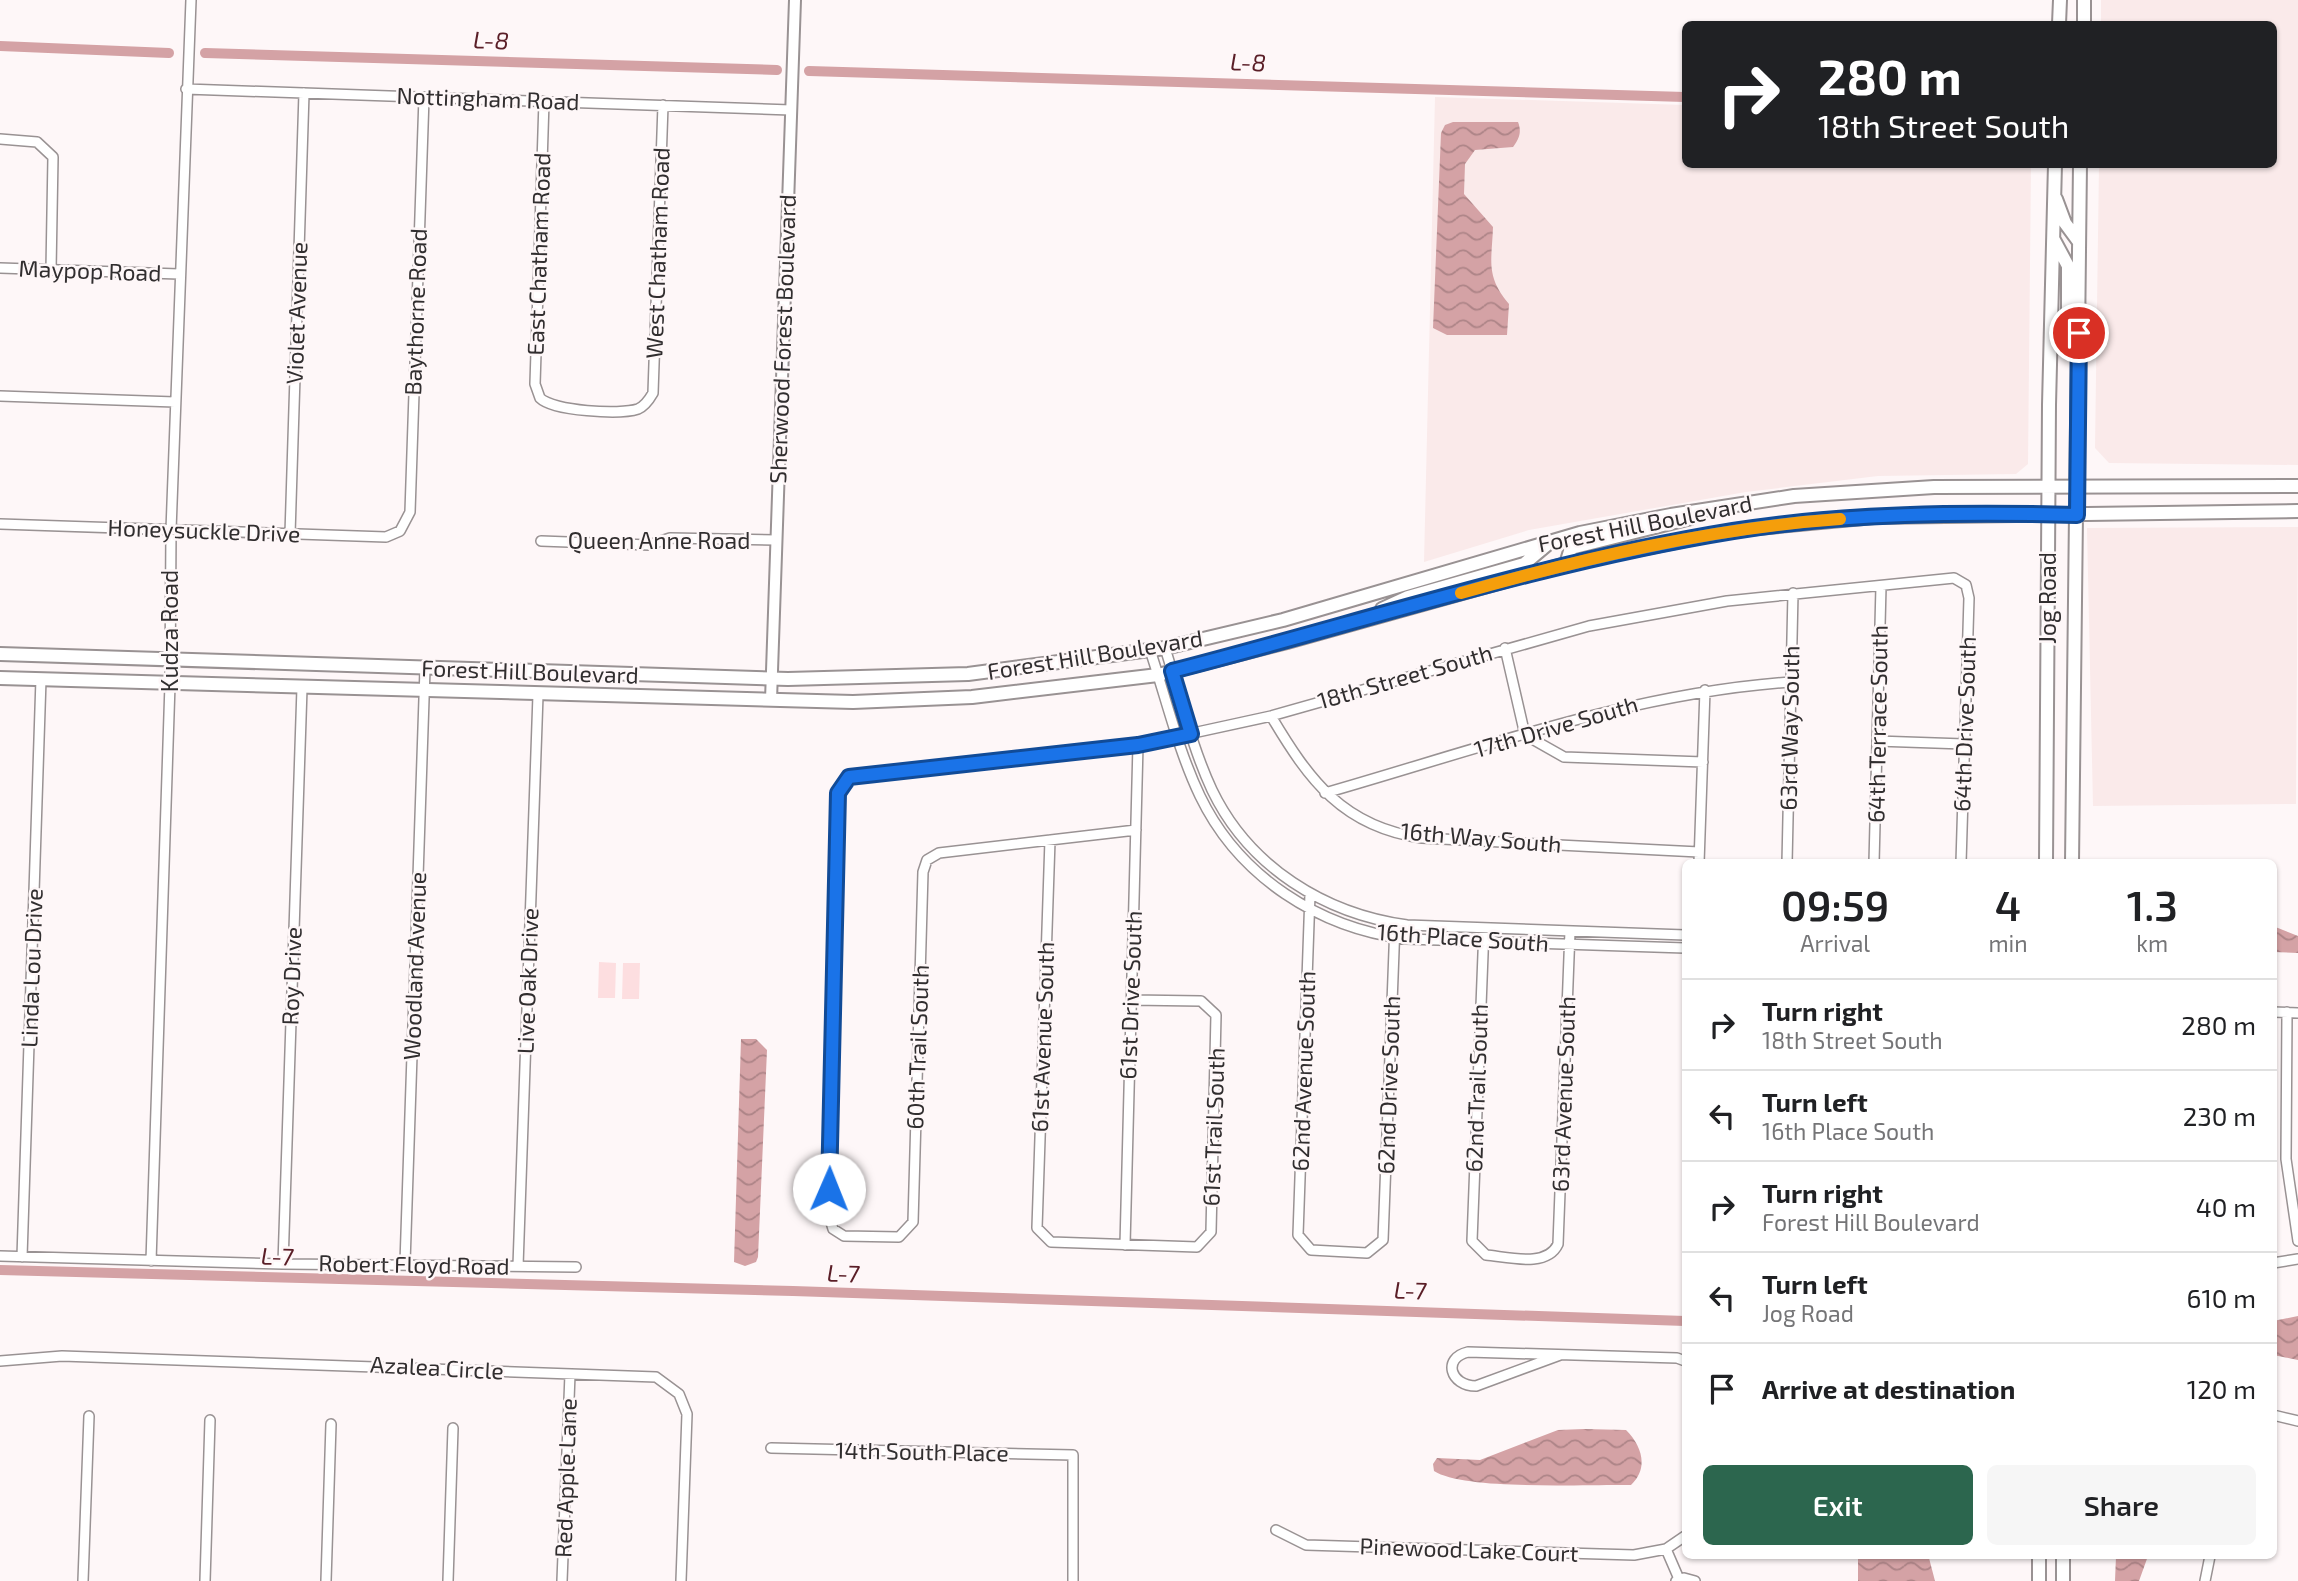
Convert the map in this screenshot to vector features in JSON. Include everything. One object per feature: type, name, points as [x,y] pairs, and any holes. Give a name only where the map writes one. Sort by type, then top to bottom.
[{"type":"main road","points":[[2059,21],[2060,0]]},
{"type":"main road","points":[[2084,0],[2084,21]]},
{"type":"main road","name":"Jog Road","points":[[2046,859],[2048,486],[2055,168]]},
{"type":"main road","name":"Jog Road","points":[[2072,859],[2080,168]]},
{"type":"main road","points":[[2054,192],[2064,223],[2079,242]]},
{"type":"main road","points":[[2053,238],[2068,266],[2068,329],[2079,356]]},
{"type":"main road","name":"Forest Hill Boulevard","points":[[0,654],[425,670],[848,680],[968,674],[1165,648],[1283,620],[1552,540],[1631,522],[1794,496],[1884,489],[2298,486]]},
{"type":"main road","points":[[1566,564],[1571,548],[1661,526],[1731,505]]},
{"type":"main road","name":"Forest Hill Boulevard","points":[[0,678],[853,702],[972,697],[1158,675],[1566,564],[1735,530],[1825,520],[2298,511]]},
{"type":"main road","points":[[1372,618],[1377,611],[1408,597],[1524,564],[1552,540]]},
{"type":"main road","points":[[2039,1559],[2039,1581]]},
{"type":"main road","points":[[2063,1559],[2063,1581]]},
{"type":"street","name":"Kudza Road","points":[[151,1261],[170,684],[171,530],[179,274],[191,0]]},
{"type":"street","points":[[783,0],[795,0]]},
{"type":"street","name":"Sherwood Forest Boulevard","points":[[771,700],[795,0]]},
{"type":"street","name":"Nottingham Road","points":[[186,89],[791,110]]},
{"type":"street","name":"Violet Avenue","points":[[290,534],[304,93]]},
{"type":"street","name":"Baythorne Road","points":[[405,526],[410,512],[424,97]]},
{"type":"street","name":"East Chatham Road","points":[[544,101],[535,384],[546,404],[559,408],[630,411],[649,400]]},
{"type":"street","name":"West Chatham Road","points":[[649,400],[654,386],[663,105]]},
{"type":"street","points":[[0,139],[30,140],[44,145],[53,157],[51,270]]},
{"type":"street","name":"Maypop Road","points":[[0,268],[179,274]]},
{"type":"street","points":[[0,396],[175,401]]},
{"type":"street","name":"Honeysuckle Drive","points":[[0,524],[386,537],[405,526]]},
{"type":"street","name":"Queen Anne Road","points":[[541,541],[649,545],[670,538],[776,540]]},
{"type":"street","name":"18th Street South","points":[[905,1234],[892,1238],[844,1236],[833,1229],[829,1216],[838,793],[844,781],[856,775],[1138,745],[1178,737],[1271,716],[1505,648],[1654,613],[1793,593],[1940,578],[1954,578],[1966,585]]},
{"type":"street","name":"64th Drive South","points":[[1961,859],[1969,598],[1966,585]]},
{"type":"street","name":"64th Terrace South","points":[[1874,859],[1881,586]]},
{"type":"street","name":"63rd Way South","points":[[1787,859],[1793,593]]},
{"type":"street","name":"16th Place South","points":[[1165,648],[1191,734],[1212,788],[1239,832],[1265,860],[1310,894],[1343,910],[1395,924],[1682,935]]},
{"type":"street","points":[[1505,648],[1525,735],[1564,757],[1703,762]]},
{"type":"street","name":"16th Place South","points":[[1150,650],[1199,794],[1228,841],[1255,870],[1310,909],[1365,932],[1394,937],[1682,948]]},
{"type":"street","name":"Woodland Avenue","points":[[405,1264],[425,670]]},
{"type":"street","name":"Linda Lou Drive","points":[[22,1257],[41,679]]},
{"type":"street","name":"17th Drive South","points":[[1325,793],[1635,703],[1705,690],[1791,682]]},
{"type":"street","name":"Roy Drive","points":[[283,1264],[302,688]]},
{"type":"street","points":[[1699,859],[1705,690]]},
{"type":"street","name":"Live Oak Drive","points":[[518,1266],[538,695]]},
{"type":"street","name":"16th Way South","points":[[1271,716],[1297,759],[1325,793],[1365,821],[1415,837],[1699,852]]},
{"type":"street","points":[[1877,741],[1964,744]]},
{"type":"street","name":"61st Drive South","points":[[1125,1245],[1138,745]]},
{"type":"street","points":[[1050,840],[1136,830]]},
{"type":"street","points":[[1228,841],[1239,832]]},
{"type":"street","name":"60th Trail South","points":[[905,1234],[913,1222],[923,872],[927,860],[939,853],[1050,840]]},
{"type":"street","name":"61st Avenue South","points":[[1050,840],[1036,1221],[1040,1234],[1051,1241],[1125,1245]]},
{"type":"street","name":"62nd Avenue South","points":[[1310,894],[1298,1235],[1305,1247],[1318,1252],[1367,1253],[1379,1246]]},
{"type":"street","name":"62nd Drive South","points":[[1379,1246],[1384,1233],[1395,924]]},
{"type":"street","name":"62nd Trail South","points":[[1484,928],[1471,1235],[1475,1248],[1486,1255],[1537,1259],[1550,1255]]},
{"type":"street","name":"63rd Avenue South","points":[[1550,1255],[1558,1244],[1570,931]]},
{"type":"street","name":"61st Trail South","points":[[1125,1245],[1190,1248],[1203,1244],[1211,1232],[1217,1022],[1213,1009],[1201,1001],[1131,1000]]},
{"type":"street","points":[[2277,1012],[2298,1013]]},
{"type":"street","points":[[2287,1012],[2286,1159],[2298,1241]]},
{"type":"street","name":"Robert Floyd Road","points":[[0,1256],[283,1264],[576,1267]]},
{"type":"street","points":[[2277,1262],[2298,1259]]},
{"type":"street","points":[[1560,1355],[1476,1386],[1464,1386],[1456,1381],[1452,1373],[1454,1362],[1460,1354],[1468,1352],[1560,1355],[1682,1361]]},
{"type":"street","name":"Azalea Circle","points":[[0,1361],[62,1356],[316,1362],[649,1375],[669,1383],[683,1400],[687,1414],[681,1581]]},
{"type":"street","name":"Red Apple Lane","points":[[562,1581],[570,1374]]},
{"type":"street","points":[[83,1581],[89,1416]]},
{"type":"street","points":[[2277,1416],[2298,1421]]},
{"type":"street","points":[[205,1581],[210,1420]]},
{"type":"street","points":[[326,1581],[331,1424]]},
{"type":"street","points":[[447,1581],[453,1429]]},
{"type":"street","name":"14th South Place","points":[[771,1448],[1073,1455],[1073,1581]]},
{"type":"street","name":"Pinewood Lake Court","points":[[1276,1530],[1306,1545],[1634,1555],[1666,1549],[1682,1538]]},
{"type":"street","points":[[1666,1549],[1677,1580],[1695,1581]]},
{"type":"street","points":[[2205,1581],[2209,1559]]},
{"type":"shaded area","points":[[2101,0],[2298,0],[2298,465],[2109,463],[2095,448],[2099,168],[2277,168],[2277,21],[2101,21]]},
{"type":"shaded area","points":[[1435,97],[1682,105],[1682,168],[2031,168],[2028,464],[2016,474],[1878,476],[1746,492],[1529,530],[1424,562]]},
{"type":"shaded area","points":[[2298,527],[2296,804],[2093,806],[2087,528]]},
{"type":"shaded area","points":[[599,962],[616,963],[615,998],[598,998]]},
{"type":"shaded area","points":[[623,963],[640,963],[639,999],[622,999]]},
{"type":"water","points":[[1453,122],[1518,122],[1520,129],[1513,147],[1475,150],[1465,164],[1464,194],[1493,227],[1493,276],[1509,304],[1507,335],[1447,335],[1433,328],[1441,133],[1445,125]]},
{"type":"water","points":[[2277,928],[2298,936],[2298,953],[2277,952]]},
{"type":"water","points":[[741,1039],[756,1039],[767,1050],[758,1257],[756,1262],[745,1266],[734,1262]]},
{"type":"water","points":[[2298,1316],[2298,1360],[2277,1356],[2277,1320]]},
{"type":"water","points":[[1558,1430],[1626,1430],[1632,1436],[1642,1464],[1631,1485],[1499,1484],[1450,1477],[1434,1471],[1433,1464],[1437,1458],[1480,1460]]},
{"type":"water","points":[[1858,1559],[1929,1559],[1935,1581],[1858,1581]]},
{"type":"water","points":[[2116,1559],[2147,1559],[2139,1581],[2115,1581]]},
{"type":"waterway","name":"L-8","points":[[0,46],[169,53]]},
{"type":"waterway","name":"L-8","points":[[205,53],[777,70]]},
{"type":"waterway","name":"L-8","points":[[809,71],[1682,97]]},
{"type":"waterway","name":"L-7","points":[[0,1270],[793,1291],[1682,1321]]},
{"type":"slow traffic","points":[[1461,593],[1566,564],[1672,542],[1735,530],[1840,519]]},
{"type":"route","points":[[829,1189],[838,793],[839,787],[849,777],[1138,745],[1191,734],[1172,671],[1584,560],[1735,530],[1825,520],[2077,515],[2079,333]]}]
